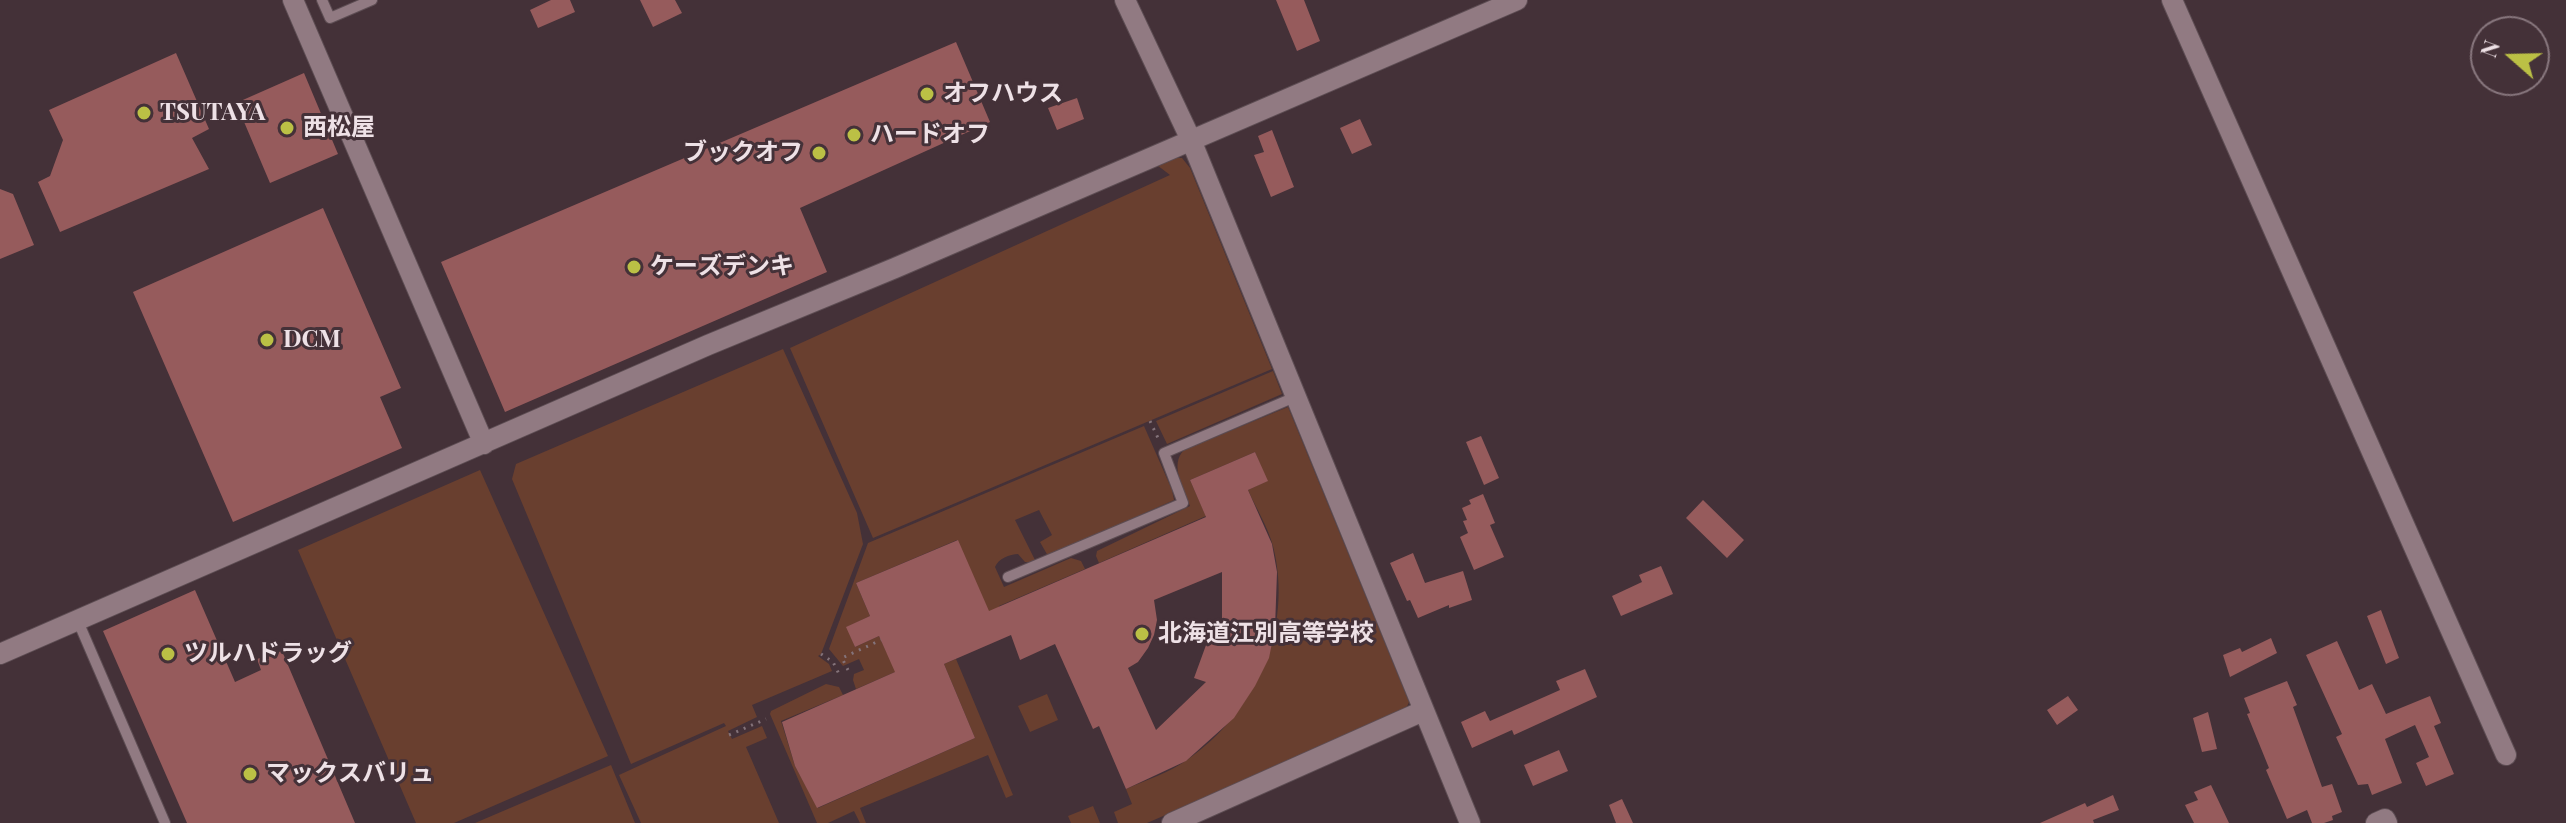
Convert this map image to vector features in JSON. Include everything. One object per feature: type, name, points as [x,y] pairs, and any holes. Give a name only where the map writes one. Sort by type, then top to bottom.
[{"type":"street","points":[[293,0],[484,444]]},
{"type":"street","points":[[1125,0],[1191,140],[1470,823]]},
{"type":"street","points":[[0,654],[708,345],[1517,0]]},
{"type":"street","points":[[2172,0],[2506,755]]},
{"type":"street","points":[[1172,823],[1423,711]]},
{"type":"street","points":[[2376,823],[2385,819],[2387,823]]},
{"type":"lane","points":[[322,0],[330,18],[372,0]]},
{"type":"lane","points":[[1008,577],[1183,503],[1164,453],[1295,397]]},
{"type":"lane","points":[[77,619],[165,823]]},
{"type":"path","points":[[1150,421],[1164,453]]},
{"type":"path","points":[[848,670],[842,658],[881,640]]},
{"type":"path","points":[[821,654],[833,662],[839,674]]},
{"type":"path","points":[[729,735],[766,719]]},
{"type":"shaded area","points":[[1170,158],[1182,158],[1190,168],[1272,369],[873,538],[790,348],[1170,175],[1157,165]]},
{"type":"shaded area","points":[[783,349],[857,513],[863,544],[818,656],[829,664],[832,671],[752,705],[757,717],[728,731],[732,739],[762,726],[767,738],[746,747],[779,823],[641,823],[619,775],[726,726],[724,723],[631,764],[512,479],[516,464]]},
{"type":"shaded area","points":[[1273,371],[1282,394],[1167,444],[1156,421]]},
{"type":"shaded area","points":[[1288,407],[1409,702],[1405,711],[1147,823],[1118,823],[1114,812],[1132,804],[1126,789],[1180,765],[1211,741],[1250,694],[1263,666],[1273,638],[1278,608],[1278,577],[1271,539],[1248,490],[1267,481],[1255,452],[1190,480],[1206,516],[1099,563],[1097,551],[1190,506],[1178,470],[1184,450]]},
{"type":"shaded area","points":[[1144,426],[1174,500],[1048,556],[1040,542],[1052,535],[1039,510],[1015,520],[1036,562],[1025,562],[1015,554],[1001,559],[995,567],[1004,587],[1071,558],[1081,561],[1085,569],[999,606],[1000,610],[990,615],[957,540],[856,583],[870,616],[847,627],[855,647],[879,636],[887,653],[941,652],[856,689],[854,674],[864,670],[859,659],[843,666],[829,649],[868,543]]},
{"type":"shaded area","points":[[480,470],[608,756],[454,823],[416,823],[298,550]]},
{"type":"shaded area","points":[[956,659],[1013,795],[1006,798],[988,755],[860,808],[866,823],[860,823],[854,811],[828,823],[817,823],[771,711],[826,684],[839,687],[843,695],[781,721],[795,766],[818,808],[975,738],[944,664]]},
{"type":"shaded area","points":[[1047,694],[1058,720],[1030,732],[1018,706]]},
{"type":"shaded area","points":[[611,765],[635,823],[475,823]]},
{"type":"shaded area","points":[[1093,806],[1100,823],[1071,823],[1068,816]]},
{"type":"building","points":[[551,0],[570,0],[575,12],[538,28],[530,10]]},
{"type":"building","points":[[640,0],[675,0],[682,13],[653,27]]},
{"type":"building","points":[[1276,0],[1304,0],[1320,41],[1297,51]]},
{"type":"building","name":"ケーズデンキ","points":[[956,42],[990,122],[800,208],[827,272],[505,412],[441,262]]},
{"type":"building","points":[[176,53],[209,129],[192,138],[209,169],[60,232],[38,182],[50,176],[63,140],[49,110]]},
{"type":"building","name":"西松屋","points":[[304,73],[338,154],[270,183],[236,103]]},
{"type":"building","points":[[1077,98],[1084,119],[1057,130],[1048,108]]},
{"type":"building","points":[[1360,119],[1372,145],[1352,154],[1340,128]]},
{"type":"building","points":[[1272,130],[1294,187],[1271,197],[1254,155],[1264,152],[1258,136]]},
{"type":"building","points":[[0,189],[13,194],[34,245],[0,259]]},
{"type":"building","name":"DCM","points":[[323,208],[401,388],[380,397],[402,448],[233,522],[133,292]]},
{"type":"building","points":[[1481,436],[1499,478],[1484,485],[1466,442]]},
{"type":"building","points":[[1255,452],[1268,481],[1248,490],[1272,544],[1277,572],[1275,628],[1269,658],[1234,718],[1186,761],[1126,789],[1099,726],[1093,729],[1055,644],[1020,660],[1011,635],[944,664],[975,738],[817,808],[795,766],[782,722],[895,672],[879,636],[855,647],[846,627],[870,616],[856,583],[958,540],[989,611],[1206,517],[1190,480]],"holes":[[[1222,572],[1222,630],[1213,626],[1194,678],[1206,682],[1156,730],[1128,668],[1138,662],[1154,635],[1157,620],[1154,600]]]},
{"type":"building","points":[[1483,494],[1495,523],[1490,525],[1504,557],[1474,570],[1460,537],[1468,533],[1462,508],[1471,504],[1469,500]]},
{"type":"building","points":[[1703,500],[1744,540],[1727,558],[1686,518]]},
{"type":"building","points":[[1413,553],[1425,583],[1463,571],[1472,600],[1449,608],[1449,605],[1418,618],[1390,563]]},
{"type":"building","points":[[1661,566],[1673,594],[1621,616],[1612,596],[1642,582],[1639,575]]},
{"type":"building","name":"マックスバリュ","points":[[195,590],[235,682],[261,670],[257,659],[282,651],[355,823],[187,823],[103,631]]},
{"type":"building","points":[[2381,610],[2399,658],[2386,664],[2367,616]]},
{"type":"building","points":[[2271,638],[2277,653],[2230,677],[2223,655],[2240,648],[2242,652]]},
{"type":"building","points":[[2337,641],[2359,690],[2372,684],[2386,714],[2430,696],[2441,723],[2434,726],[2454,774],[2426,786],[2416,763],[2429,757],[2415,725],[2385,739],[2402,783],[2372,795],[2368,784],[2358,785],[2336,737],[2342,734],[2306,655]]},
{"type":"building","points":[[1585,669],[1597,697],[1514,735],[1512,730],[1472,748],[1461,722],[1485,711],[1490,721],[1560,690],[1556,681]]},
{"type":"building","points":[[2287,681],[2297,705],[2293,707],[2322,787],[2332,784],[2342,812],[2324,823],[2312,823],[2307,810],[2287,819],[2247,714],[2250,713],[2244,698]]},
{"type":"building","points":[[2068,696],[2078,710],[2057,725],[2047,710]]},
{"type":"building","points":[[2208,712],[2217,749],[2202,752],[2193,718]]},
{"type":"building","points":[[1559,750],[1568,771],[1533,786],[1524,765]]},
{"type":"building","points":[[2211,785],[2229,823],[2194,823],[2185,805],[2198,800],[2194,792]]},
{"type":"building","points":[[2113,795],[2119,810],[2093,820],[2094,823],[2040,823],[2085,803],[2087,807]]},
{"type":"building","points":[[1622,799],[1633,823],[1616,823],[1609,805]]},
{"type":"place","name":"オフハウス","points":[[927,94]]},
{"type":"place","name":"TSUTAYA","points":[[144,113]]},
{"type":"place","name":"西松屋","points":[[287,128]]},
{"type":"place","name":"ハードオフ","points":[[854,135]]},
{"type":"place","name":"ブックオフ","points":[[819,153]]},
{"type":"place","name":"ケーズデンキ","points":[[634,267]]},
{"type":"place","name":"DCM","points":[[267,340]]},
{"type":"place","name":"北海道江別高等学校","points":[[1142,634]]},
{"type":"place","name":"ツルハドラッグ","points":[[168,654]]},
{"type":"place","name":"マックスバリュ","points":[[250,774]]}]
